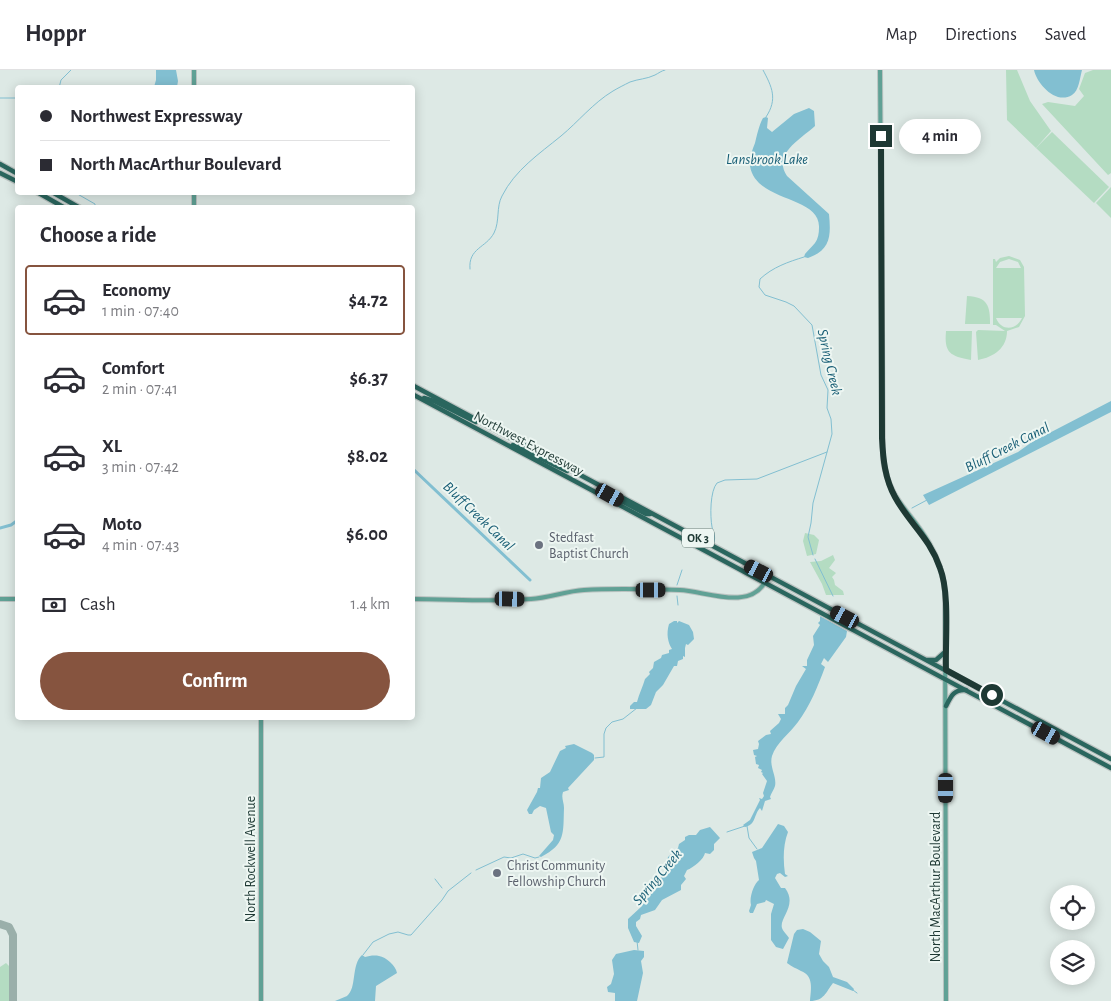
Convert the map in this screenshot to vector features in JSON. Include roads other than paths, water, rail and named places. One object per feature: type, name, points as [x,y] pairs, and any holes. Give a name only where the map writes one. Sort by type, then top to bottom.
[{"type":"highway","points":[[0,164],[15,172]]},
{"type":"highway","points":[[0,173],[15,180]]},
{"type":"highway","points":[[42,195],[60,205]]},
{"type":"highway","points":[[57,195],[75,205]]},
{"type":"highway","name":"Northwest Expressway","points":[[415,387],[1111,759]]},
{"type":"highway","points":[[415,395],[434,401],[469,420],[487,425]]},
{"type":"highway","name":"Northwest Expressway","points":[[415,395],[1111,768]]},
{"type":"highway","points":[[500,440],[522,448],[559,468],[580,475]]},
{"type":"highway","points":[[588,488],[610,495],[646,514],[654,514]]},
{"type":"highway","points":[[765,582],[768,576]]},
{"type":"highway","points":[[881,644],[884,638]]},
{"type":"highway","points":[[926,660],[936,660],[945,652]]},
{"type":"highway","points":[[946,706],[955,692],[967,690]]},
{"type":"highway","points":[[1014,716],[1034,718]]},
{"type":"highway","points":[[1031,725],[1036,723],[1052,728]]},
{"type":"main road","points":[[194,70],[194,85]]},
{"type":"main road","name":"North MacArthur Boulevard","points":[[880,70],[883,459],[888,482],[895,498],[929,544],[941,570],[945,600],[946,1001]]},
{"type":"main road","points":[[415,599],[528,600],[584,590],[680,590],[701,592],[714,596],[748,597],[755,594],[765,582]]},
{"type":"main road","points":[[0,599],[15,599]]},
{"type":"main road","name":"North Rockwell Avenue","points":[[261,720],[261,1001]]},
{"type":"water","points":[[156,70],[176,70],[177,85],[155,85]]},
{"type":"water","points":[[1034,70],[1082,70],[1079,84],[1074,93],[1066,97],[1060,97],[1048,92],[1043,87]]},
{"type":"water","name":"Lansbrook Lake","points":[[809,108],[814,111],[815,126],[790,148],[783,161],[783,168],[787,176],[829,214],[830,229],[828,241],[821,251],[808,258],[804,257],[805,254],[815,243],[818,236],[817,217],[800,204],[764,187],[755,178],[750,163],[751,154],[763,118],[768,118],[767,128],[772,132],[794,114]]},
{"type":"water","points":[[1111,401],[1111,412],[929,505],[923,495],[1018,452],[1032,442]]},
{"type":"water","points":[[820,616],[847,631],[846,637],[828,662],[824,658],[821,664],[825,667],[810,703],[798,722],[774,751],[771,764],[775,787],[770,797],[771,799],[765,801],[762,811],[760,808],[753,822],[745,827],[743,825],[750,820],[760,800],[759,798],[762,799],[764,796],[763,793],[767,781],[761,772],[762,770],[758,768],[759,765],[756,764],[755,757],[757,756],[754,755],[753,750],[758,749],[758,741],[771,734],[770,731],[779,723],[781,719],[778,714],[785,714],[785,708],[806,669],[802,666],[807,666],[807,660],[814,645],[813,636],[820,625],[818,623]]},
{"type":"water","points":[[674,621],[689,625],[693,632],[694,639],[688,645],[686,644],[685,657],[683,656],[683,659],[678,661],[677,666],[674,666],[663,685],[656,692],[651,705],[646,709],[630,709],[634,702],[637,702],[645,679],[650,674],[649,672],[653,668],[654,662],[672,649],[668,631],[669,624]]},
{"type":"water","points":[[574,744],[592,753],[594,760],[568,788],[569,790],[563,792],[564,824],[562,837],[555,847],[541,857],[539,856],[553,840],[554,835],[551,832],[546,808],[540,806],[532,814],[529,814],[527,810],[538,788],[540,788],[541,778],[550,772],[560,751],[566,748],[565,746]]},
{"type":"water","points":[[778,824],[784,826],[788,832],[784,858],[785,874],[788,876],[785,877],[780,873],[775,878],[781,888],[785,888],[790,900],[782,924],[789,938],[783,949],[776,947],[771,940],[771,914],[774,904],[766,900],[757,904],[753,913],[749,911],[752,891],[759,880],[756,861],[752,852],[762,848]]},
{"type":"water","points":[[710,827],[720,838],[714,844],[714,850],[710,854],[705,853],[698,863],[687,870],[684,876],[686,879],[681,885],[681,890],[662,900],[655,910],[641,915],[640,919],[636,922],[636,926],[642,936],[639,943],[634,942],[628,928],[628,919],[641,907],[657,886],[664,874],[668,857],[685,840],[685,837],[696,835],[700,830]]},
{"type":"water","points":[[803,929],[821,941],[819,954],[829,967],[833,977],[847,982],[854,989],[853,991],[833,983],[822,998],[810,1001],[811,983],[808,976],[787,963],[794,934],[797,930]]},
{"type":"water","points":[[634,950],[644,951],[644,957],[641,961],[643,973],[637,1001],[615,1001],[615,993],[608,992],[607,987],[611,984],[614,974],[612,960],[616,954]]},
{"type":"water","points":[[362,955],[365,957],[385,958],[393,965],[397,973],[376,986],[375,1001],[335,1001],[347,996],[350,992],[356,964]]},
{"type":"waterway","points":[[60,85],[61,80],[71,70]]},
{"type":"waterway","points":[[470,269],[470,262],[475,252],[494,233],[502,196],[521,170],[606,96],[630,82],[665,70]]},
{"type":"waterway","name":"Spring Creek","points":[[763,70],[769,82],[773,99],[770,111],[766,117]]},
{"type":"waterway","points":[[0,98],[15,98]]},
{"type":"waterway","points":[[79,195],[95,205]]},
{"type":"waterway","name":"Spring Creek","points":[[804,257],[770,271],[760,279],[759,287],[765,295],[794,306],[812,325],[821,375],[828,390],[827,408],[831,419],[832,434],[813,503],[808,537],[813,555]]},
{"type":"waterway","points":[[714,542],[711,504],[717,483],[725,480],[757,479],[827,452]]},
{"type":"waterway","name":"Bluff Creek Canal","points":[[415,471],[530,580]]},
{"type":"waterway","name":"Bluff Creek Canal","points":[[912,508],[927,500]]},
{"type":"waterway","name":"Bluff Creek Canal","points":[[0,528],[15,522]]},
{"type":"waterway","name":"Spring Creek","points":[[815,559],[833,596]]},
{"type":"waterway","points":[[677,585],[682,570]]},
{"type":"waterway","points":[[677,596],[678,605]]},
{"type":"waterway","points":[[595,758],[604,757],[604,734],[606,728],[612,722],[623,719],[637,708]]},
{"type":"waterway","name":"Spring Creek","points":[[727,832],[745,826]]},
{"type":"waterway","points":[[747,826],[749,838],[757,849]]},
{"type":"waterway","points":[[476,870],[504,857],[511,858],[523,854],[535,858],[539,857]]},
{"type":"waterway","points":[[363,955],[373,942],[389,934],[398,932],[411,935],[448,891],[471,873]]},
{"type":"waterway","points":[[435,879],[442,888]]},
{"type":"waterway","name":"Spring Creek","points":[[637,941],[638,950]]},
{"type":"waterway","points":[[853,990],[857,993]]},
{"type":"place","name":"Stedfast Baptist Church","points":[[539,545]]},
{"type":"place","name":"Christ Community Fellowship Church","points":[[497,873]]}]
